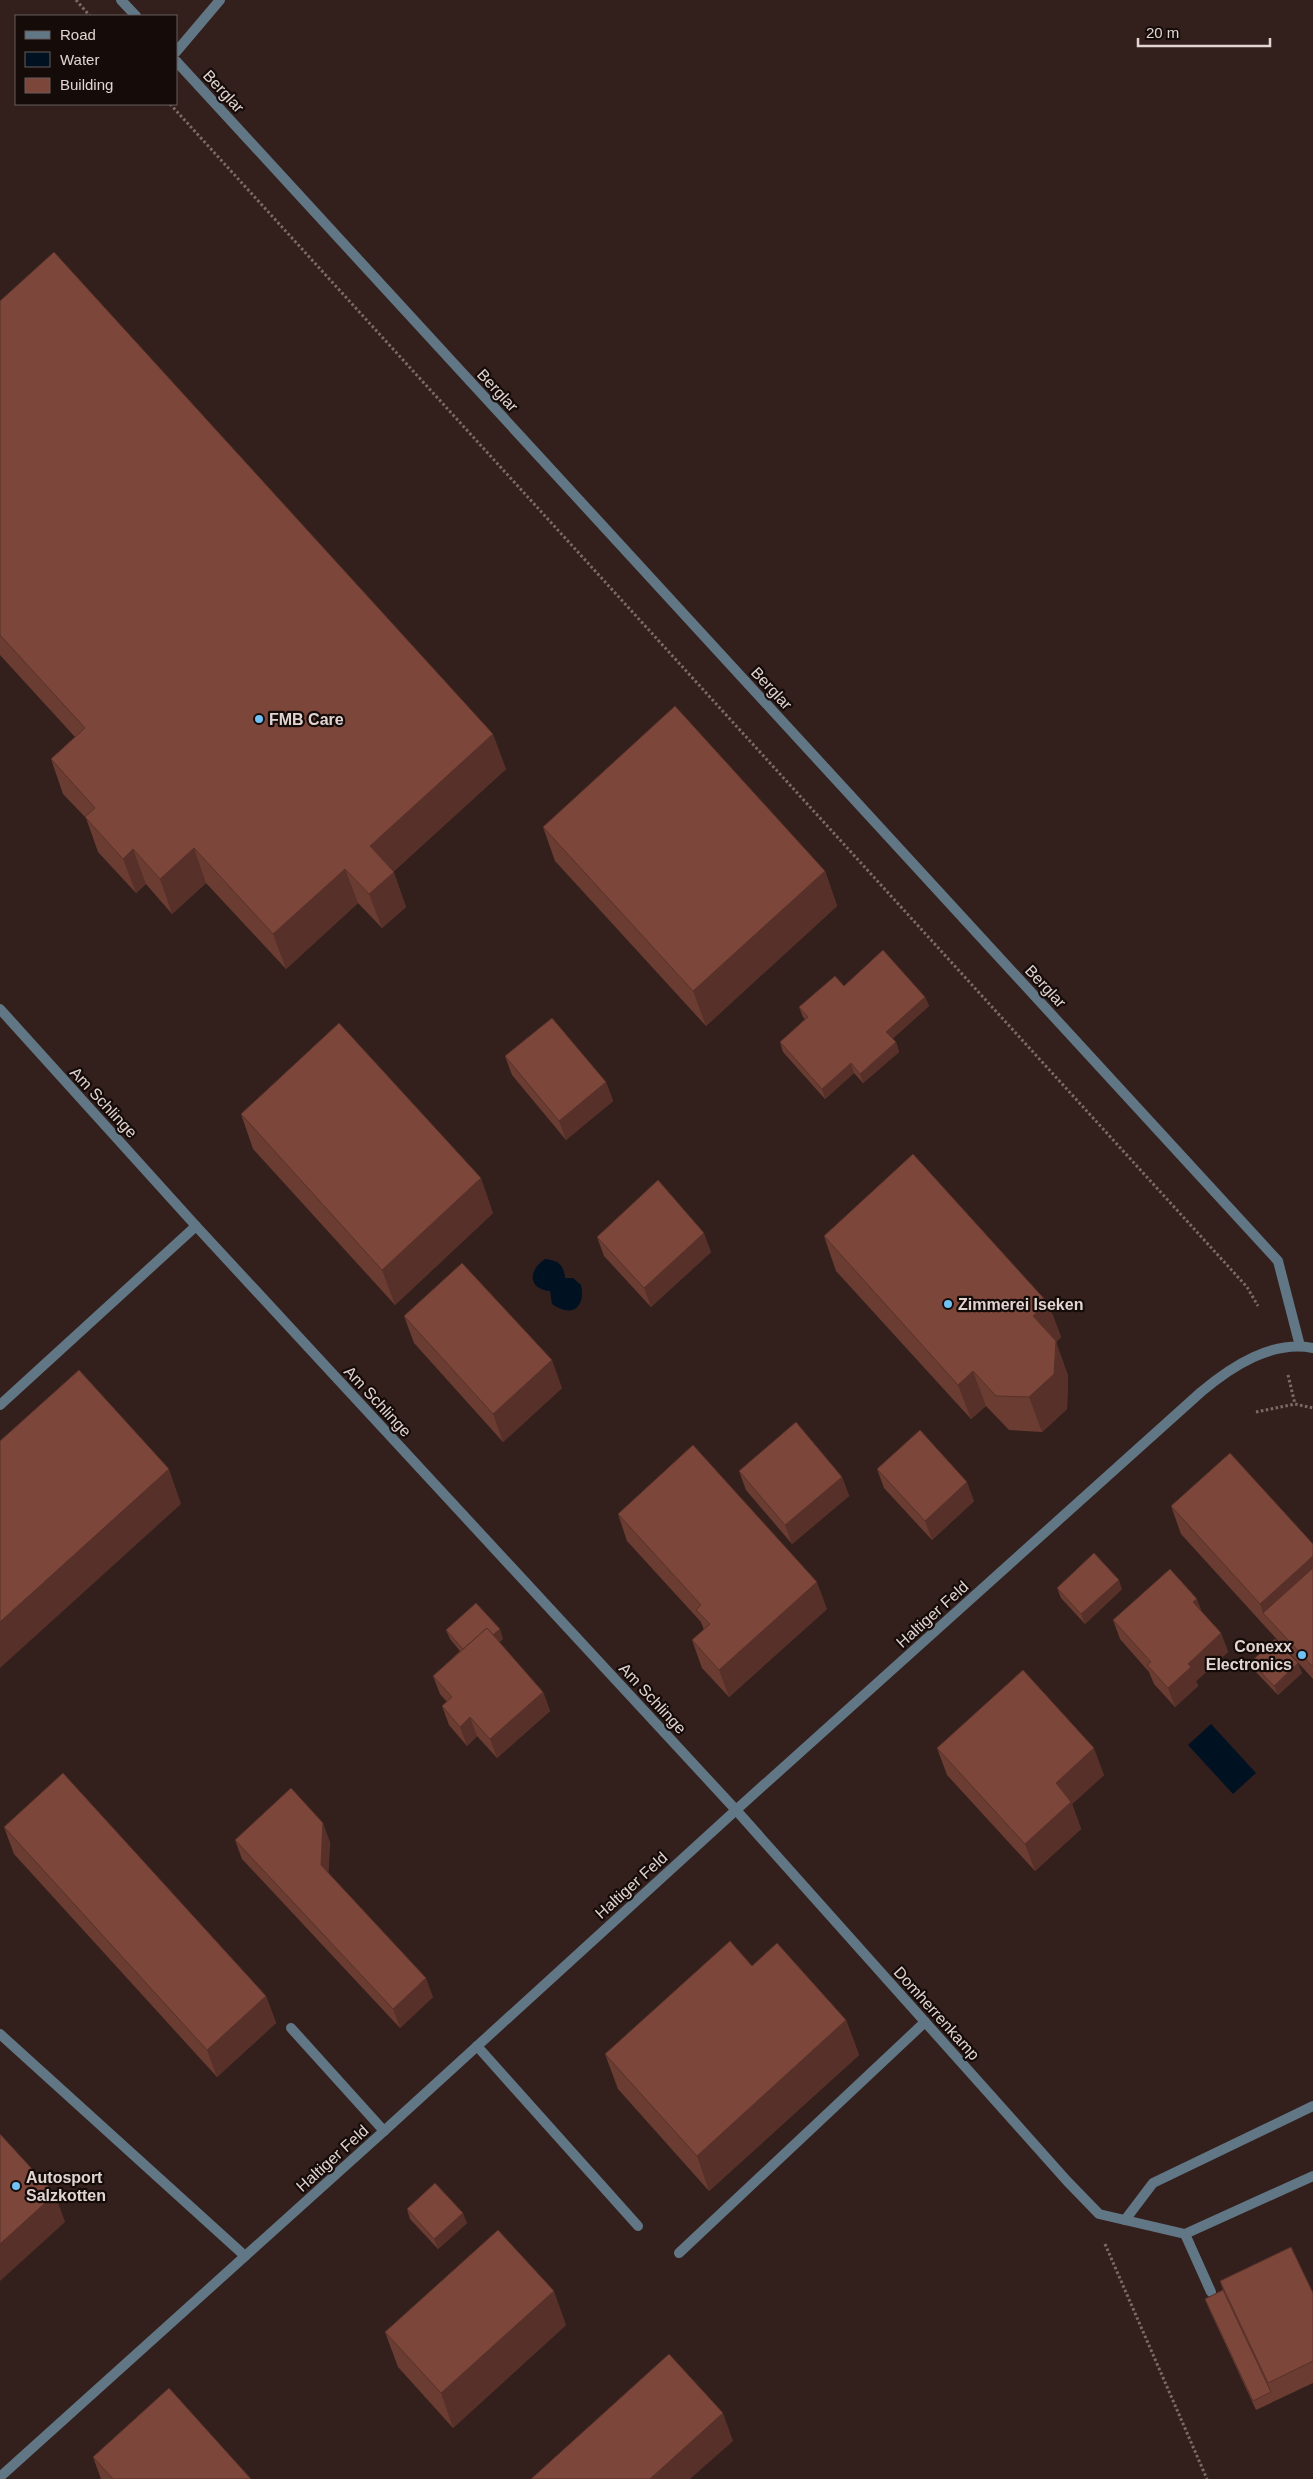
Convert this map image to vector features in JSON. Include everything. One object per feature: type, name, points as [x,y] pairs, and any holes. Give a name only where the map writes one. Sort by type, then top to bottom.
[{"type":"street","points":[[122,0],[135,15]]},
{"type":"street","points":[[178,50],[220,0]]},
{"type":"street","name":"Berglar","points":[[178,63],[1278,1261],[1300,1346]]},
{"type":"street","name":"Am Schlinge","points":[[0,1010],[196,1226],[736,1810]]},
{"type":"street","points":[[0,1405],[196,1226]]},
{"type":"street","points":[[1300,1346],[1313,1348]]},
{"type":"street","name":"Haltiger Feld","points":[[0,2477],[736,1810],[1202,1392],[1258,1353],[1300,1346]]},
{"type":"street","name":"Domherrenkamp","points":[[736,1810],[1066,2181],[1099,2214]]},
{"type":"street","points":[[679,2253],[925,2022]]},
{"type":"street","points":[[291,2028],[384,2131]]},
{"type":"street","points":[[0,2034],[245,2256]]},
{"type":"street","points":[[477,2046],[638,2226]]},
{"type":"street","points":[[1125,2220],[1153,2183],[1313,2106]]},
{"type":"street","points":[[1099,2214],[1185,2234],[1313,2176]]},
{"type":"street","points":[[1185,2234],[1211,2292]]},
{"type":"path","points":[[76,0],[89,15]]},
{"type":"path","points":[[171,105],[1247,1288],[1282,1349],[1295,1404]]},
{"type":"path","points":[[1256,1412],[1295,1404],[1313,1408]]},
{"type":"path","points":[[1099,2214],[1105,2248],[1207,2479]]},
{"type":"water","points":[[545,1259],[560,1264],[565,1278],[573,1278],[581,1285],[581,1300],[576,1308],[565,1310],[552,1304],[550,1291],[543,1290],[534,1283],[533,1273],[539,1263]]},
{"type":"water","points":[[1211,1724],[1256,1773],[1233,1794],[1188,1745]]},
{"type":"building","name":"FMB Care","points":[[54,252],[493,734],[370,846],[394,872],[369,894],[345,869],[273,934],[194,848],[160,879],[133,849],[123,859],[85,817],[95,808],[51,759],[85,728],[0,635],[0,301]]},
{"type":"building","points":[[675,706],[825,871],[693,991],[543,827]]},
{"type":"building","points":[[883,950],[925,997],[886,1032],[896,1042],[860,1074],[851,1063],[822,1089],[780,1042],[808,1017],[799,1007],[835,976],[844,986]]},
{"type":"building","points":[[552,1018],[606,1082],[559,1121],[505,1056]]},
{"type":"building","points":[[339,1023],[481,1178],[382,1270],[241,1114]]},
{"type":"building","name":"Zimmerei Iseken","points":[[913,1154],[1048,1303],[1033,1316],[1056,1341],[1054,1374],[1029,1397],[996,1396],[973,1371],[958,1385],[824,1236]]},
{"type":"building","points":[[658,1180],[704,1233],[644,1288],[597,1237]]},
{"type":"building","points":[[462,1263],[552,1360],[493,1414],[404,1316]]},
{"type":"building","points":[[79,1370],[169,1469],[0,1622],[0,1441]]},
{"type":"building","points":[[796,1422],[842,1477],[785,1525],[739,1471]]},
{"type":"building","points":[[920,1430],[967,1482],[925,1521],[877,1469]]},
{"type":"building","points":[[693,1445],[817,1582],[719,1670],[692,1640],[710,1624],[696,1610],[701,1605],[618,1514]]},
{"type":"building","points":[[1230,1453],[1313,1544],[1313,1556],[1260,1604],[1171,1506]]},
{"type":"building","points":[[1094,1553],[1119,1580],[1081,1614],[1057,1588]]},
{"type":"building","points":[[1313,1568],[1313,1667],[1263,1613]]},
{"type":"building","points":[[1170,1569],[1197,1599],[1193,1602],[1221,1633],[1188,1664],[1191,1667],[1168,1688],[1147,1665],[1151,1662],[1113,1620]]},
{"type":"building","points":[[476,1603],[500,1629],[493,1635],[487,1628],[463,1649],[446,1630]]},
{"type":"building","points":[[487,1628],[543,1692],[490,1739],[470,1717],[460,1727],[442,1706],[452,1697],[433,1676]]},
{"type":"building","points":[[1275,1639],[1298,1663],[1274,1686],[1251,1662]]},
{"type":"building","points":[[1023,1670],[1094,1748],[1056,1783],[1071,1802],[1025,1844],[937,1748]]},
{"type":"building","points":[[63,1773],[266,1996],[207,2050],[4,1827]]},
{"type":"building","points":[[291,1788],[323,1823],[321,1865],[426,1978],[393,2009],[235,1840]]},
{"type":"building","points":[[730,1941],[752,1966],[777,1943],[846,2020],[697,2156],[605,2054]]},
{"type":"building","points":[[0,2134],[55,2194],[0,2244]]},
{"type":"building","points":[[435,2183],[463,2213],[434,2239],[407,2209]]},
{"type":"building","points":[[498,2230],[554,2291],[441,2393],[385,2332]]},
{"type":"building","points":[[1291,2247],[1313,2293],[1313,2361],[1268,2383],[1220,2281]]},
{"type":"building","points":[[1223,2290],[1271,2392],[1253,2401],[1205,2299]]},
{"type":"building","points":[[669,2354],[723,2413],[650,2479],[531,2479]]},
{"type":"building","points":[[169,2388],[251,2479],[113,2479],[93,2457]]},
{"type":"place","name":"FMB Care","points":[[259,719]]},
{"type":"place","name":"Zimmerei Iseken","points":[[948,1304]]},
{"type":"place","name":"Conexx Electronics","points":[[1302,1655]]},
{"type":"place","name":"Autosport Salzkotten","points":[[16,2186]]}]
